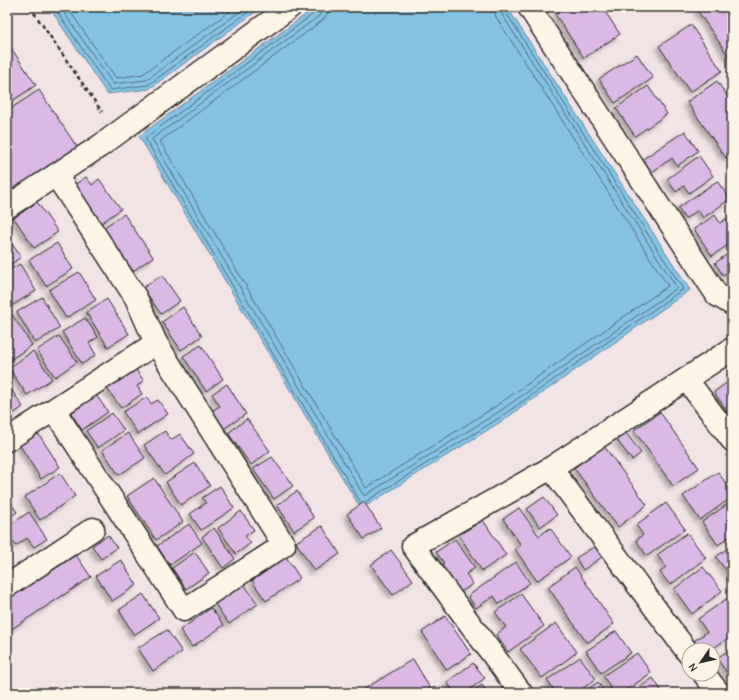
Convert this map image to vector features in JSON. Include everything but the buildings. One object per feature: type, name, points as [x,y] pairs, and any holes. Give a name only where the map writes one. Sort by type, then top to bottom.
[{"type":"street","points":[[7,207],[117,134],[290,7]]},
{"type":"street","points":[[530,7],[717,295],[732,304]]},
{"type":"street","points":[[54,410],[184,610],[284,545],[156,343],[136,298],[56,175]]},
{"type":"street","points":[[7,440],[156,343]]},
{"type":"street","points":[[521,693],[413,546],[550,468],[687,380],[732,349]]},
{"type":"street","points":[[687,380],[732,440]]},
{"type":"street","points":[[550,468],[681,643]]},
{"type":"street","points":[[7,586],[94,529]]},
{"type":"street","points":[[710,682],[718,693]]},
{"type":"path","points":[[30,7],[117,134]]},
{"type":"water","points":[[49,7],[262,7],[149,89],[107,94]]},
{"type":"water","points":[[316,7],[507,7],[690,290],[502,421],[361,509],[139,136]]}]
